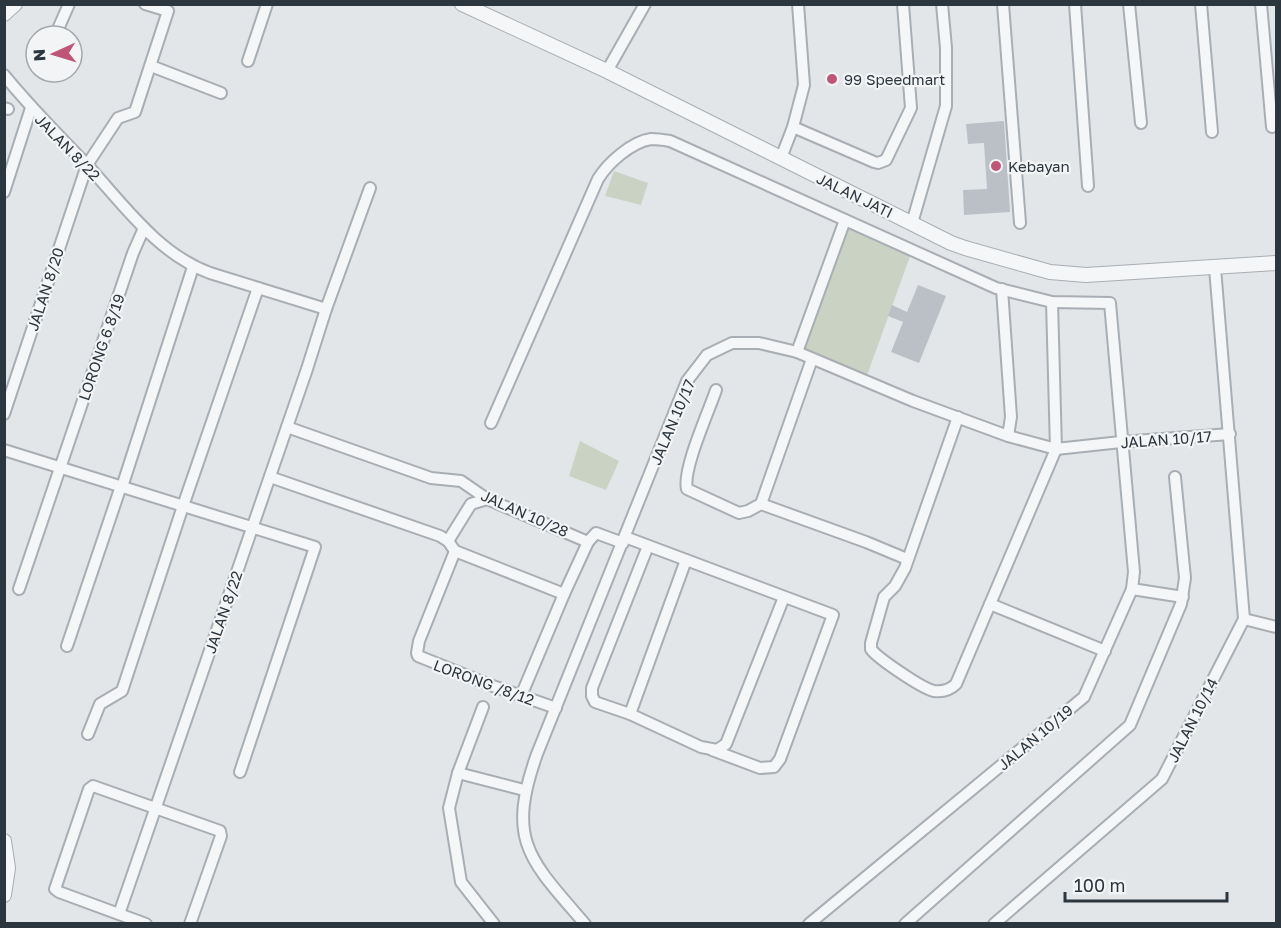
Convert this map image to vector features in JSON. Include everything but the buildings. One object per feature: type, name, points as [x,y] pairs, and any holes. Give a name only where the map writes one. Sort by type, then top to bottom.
[{"type":"street","points":[[4,14],[15,4]]},
{"type":"street","points":[[60,24],[69,4]]},
{"type":"street","points":[[145,4],[168,11],[151,66],[221,93]]},
{"type":"street","points":[[248,61],[267,4]]},
{"type":"street","name":"JALAN JATI","points":[[462,4],[607,72],[958,245],[1050,272],[1086,275],[1276,263]]},
{"type":"street","points":[[607,72],[645,4]]},
{"type":"street","points":[[781,158],[793,127],[804,85],[798,4]]},
{"type":"street","points":[[793,127],[878,163],[886,160],[911,110],[903,4]]},
{"type":"street","points":[[912,223],[946,106],[946,48],[942,4]]},
{"type":"street","points":[[1003,4],[1020,223]]},
{"type":"street","points":[[1075,4],[1088,186]]},
{"type":"street","points":[[1129,4],[1142,123]]},
{"type":"street","points":[[1201,4],[1212,132]]},
{"type":"street","points":[[1262,4],[1272,127]]},
{"type":"street","name":"JALAN 8/20","points":[[4,414],[87,165],[117,118],[135,112],[151,66]]},
{"type":"street","name":"JALAN 8/22","points":[[4,75],[31,108],[144,228],[176,257],[193,267],[326,309]]},
{"type":"street","points":[[4,192],[31,108]]},
{"type":"street","points":[[490,423],[598,178],[614,159],[651,139],[670,141],[1002,289],[1052,302],[1056,449],[956,684],[947,690],[930,689],[905,676],[878,656],[871,649],[872,634],[884,597],[898,581],[907,559],[958,417]]},
{"type":"street","name":"JALAN 8/22","points":[[119,914],[326,309],[370,188]]},
{"type":"street","points":[[796,352],[845,220]]},
{"type":"street","name":"LORONG 6 8/19","points":[[19,589],[133,254],[144,228]]},
{"type":"street","points":[[67,646],[122,487],[193,267]]},
{"type":"street","points":[[1215,268],[1244,619],[1276,627]]},
{"type":"street","points":[[88,734],[100,704],[122,691],[258,288]]},
{"type":"street","points":[[1002,289],[1011,417],[1008,436]]},
{"type":"street","name":"JALAN 10/19","points":[[809,924],[1084,697],[1132,589],[1134,572],[1110,303],[1052,302]]},
{"type":"street","name":"JALAN 10/17","points":[[585,924],[540,872],[529,850],[522,817],[525,790],[537,754],[687,381],[707,355],[732,343],[759,343],[796,352],[913,401],[1008,436],[1056,449],[1121,442],[1230,440]]},
{"type":"street","points":[[716,390],[689,465],[686,478],[687,489],[692,494],[739,513],[748,511],[761,504],[812,358]]},
{"type":"street","name":"JALAN 10/28","points":[[287,427],[431,478],[461,481],[487,500],[588,542],[596,533],[624,540]]},
{"type":"street","points":[[4,450],[315,547],[240,772]]},
{"type":"street","points":[[270,477],[448,541],[455,551],[564,594]]},
{"type":"street","points":[[905,924],[1130,725],[1183,597],[1185,578],[1175,477]]},
{"type":"street","points":[[448,541],[469,506],[487,500]]},
{"type":"street","points":[[761,504],[907,559]]},
{"type":"street","points":[[624,540],[648,546],[833,615],[780,759],[774,767],[760,768],[711,750],[630,714],[595,702],[592,688],[648,546]]},
{"type":"street","points":[[522,696],[588,542]]},
{"type":"street","name":"LORONG /8/12","points":[[455,551],[417,653],[422,659],[556,708]]},
{"type":"street","points":[[630,714],[686,560]]},
{"type":"street","points":[[1132,589],[1183,597]]},
{"type":"street","points":[[711,750],[717,750],[726,744],[784,597]]},
{"type":"street","points":[[990,604],[1105,651]]},
{"type":"street","name":"JALAN 10/14","points":[[994,924],[1162,779],[1244,619]]},
{"type":"street","points":[[483,707],[458,773],[449,808],[461,882],[494,924]]},
{"type":"street","points":[[458,773],[525,790]]},
{"type":"street","points":[[146,924],[58,892],[56,886],[91,787],[96,786],[221,833],[190,924]]},
{"type":"street","points":[[4,841],[8,868],[4,895]]},
{"type":"shaded area","points":[[614,171],[648,183],[641,205],[605,196]]},
{"type":"shaded area","points":[[845,220],[913,248],[865,381],[797,352]]},
{"type":"shaded area","points":[[580,441],[619,461],[606,490],[569,476]]},
{"type":"place","name":"99 Speedmart","points":[[832,79]]},
{"type":"place","name":"Kebayan","points":[[996,166]]}]
